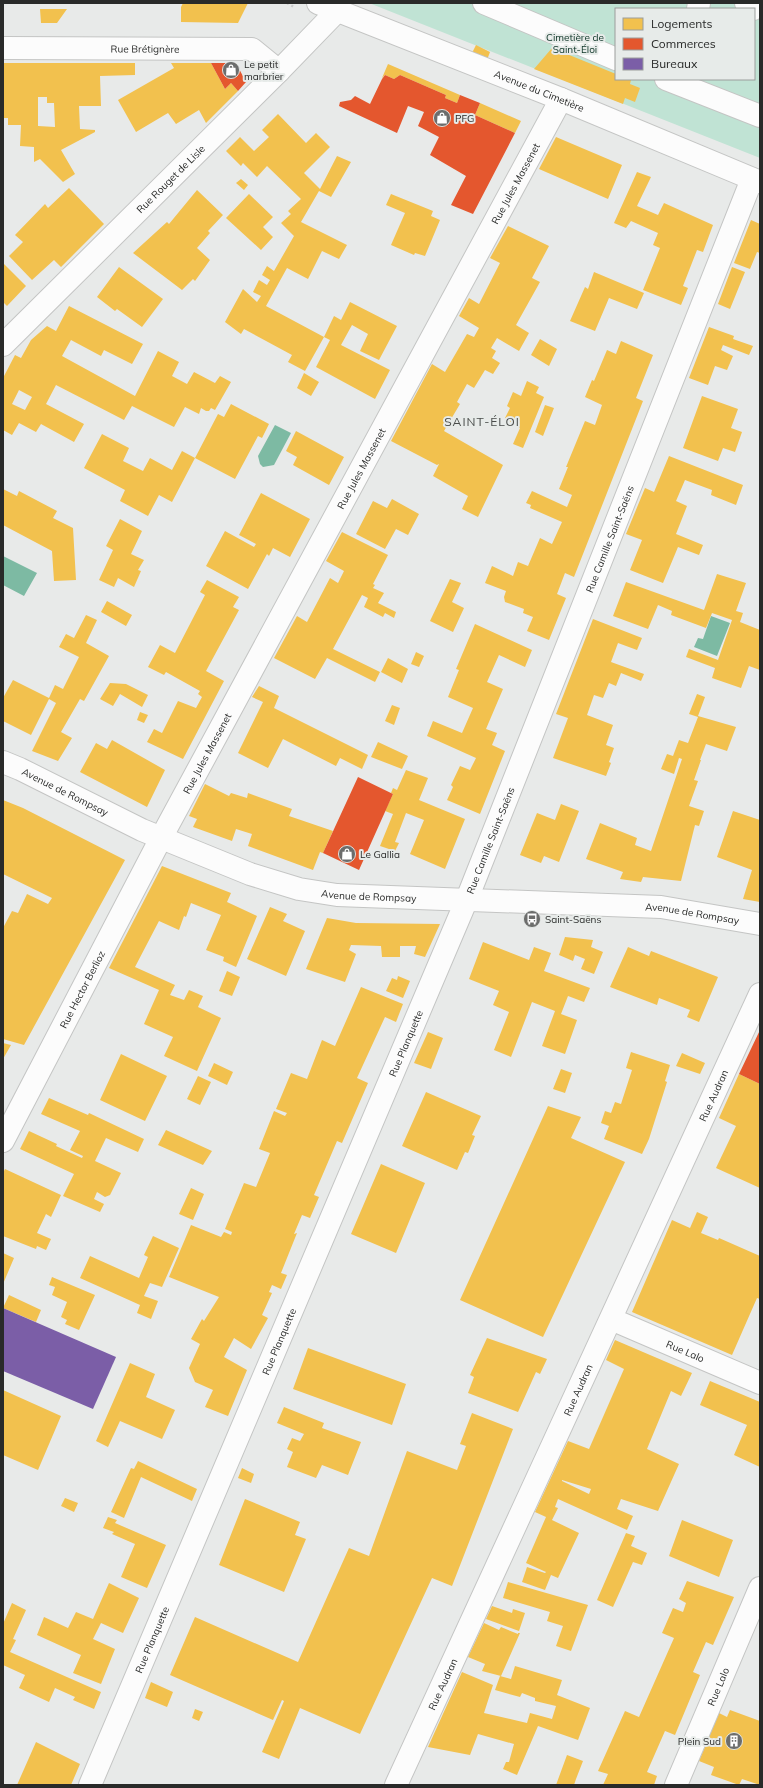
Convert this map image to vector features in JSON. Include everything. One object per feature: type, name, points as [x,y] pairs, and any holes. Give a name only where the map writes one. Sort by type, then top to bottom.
[{"type":"street","points":[[498,6],[615,59]]},
{"type":"street","name":"Rue Rouget de Lisle","points":[[3,345],[279,71],[327,7]]},
{"type":"street","name":"Avenue du Cimetière","points":[[327,7],[561,100],[756,181]]},
{"type":"street","name":"Rue Brétignère","points":[[3,48],[252,49],[279,71]]},
{"type":"street","points":[[671,80],[687,83],[757,110]]},
{"type":"street","name":"Rue Jules Massenet","points":[[161,838],[561,100]]},
{"type":"street","name":"Rue Camille Saint-Saëns","points":[[467,899],[756,181]]},
{"type":"street","name":"Avenue de Rompsay","points":[[3,762],[161,838],[250,874],[299,889],[337,894],[661,907],[760,924]]},
{"type":"street","name":"Rue Hector Berlioz","points":[[3,1141],[161,838]]},
{"type":"street","name":"Rue Planquette","points":[[90,1785],[467,899]]},
{"type":"street","name":"Rue Audran","points":[[396,1785],[760,994]]},
{"type":"street","name":"Rue Lalo","points":[[611,1319],[760,1383]]},
{"type":"street","name":"Rue Lalo","points":[[676,1785],[760,1588]]},
{"type":"green space","name":"Cimetière de Saint-Éloi","points":[[369,3],[760,3],[760,158]]},
{"type":"shaded area","points":[[275,425],[291,433],[274,465],[263,467],[260,464],[258,456]]},
{"type":"shaded area","points":[[3,556],[37,573],[24,596],[3,585]]},
{"type":"shaded area","points":[[711,616],[730,623],[717,656],[694,647],[698,638],[703,639]]},
{"type":"building: Logements","points":[[183,3],[248,3],[238,23],[181,22],[181,7]]},
{"type":"building: Logements","points":[[40,9],[67,9],[57,23],[41,23]]},
{"type":"building: Logements","points":[[476,45],[490,52],[487,60],[472,53]]},
{"type":"building: Logements","points":[[552,48],[615,74],[615,80],[631,80],[630,84],[640,88],[635,102],[625,98],[623,104],[534,69]]},
{"type":"building: Logements","points":[[3,63],[135,63],[135,75],[100,76],[101,106],[79,106],[80,129],[95,130],[95,132],[61,150],[75,174],[63,182],[40,159],[34,162],[34,147],[20,146],[21,125],[8,125],[8,118],[3,118]],"holes":[[[38,97],[47,97],[47,103],[54,103],[55,127],[38,126]]]},
{"type":"building: Logements","points":[[171,63],[211,63],[225,89],[231,83],[238,91],[206,123],[199,110],[176,124],[168,113],[136,132],[118,100],[174,68]]},
{"type":"building: Logements","points":[[388,64],[460,95],[457,103],[445,98],[446,95],[400,75],[394,79],[385,75],[382,78]]},
{"type":"building: Logements","points":[[480,103],[521,121],[515,133],[475,115]]},
{"type":"building: Logements","points":[[278,114],[306,143],[316,133],[330,147],[304,173],[320,189],[337,156],[351,162],[331,197],[319,191],[301,222],[347,245],[339,259],[322,251],[308,279],[287,268],[266,306],[324,337],[305,371],[288,362],[292,355],[244,329],[241,334],[225,322],[243,289],[257,302],[261,296],[253,292],[259,280],[267,285],[270,280],[262,275],[267,266],[274,271],[294,236],[281,223],[291,214],[288,211],[301,199],[267,166],[257,177],[243,163],[241,166],[226,151],[240,137],[254,151],[269,137],[262,130]]},
{"type":"building: Logements","points":[[556,137],[622,165],[608,199],[539,169]]},
{"type":"building: Logements","points":[[637,172],[651,177],[637,206],[658,215],[664,203],[713,225],[703,252],[697,250],[683,286],[688,288],[681,305],[643,290],[660,248],[653,245],[658,233],[631,221],[626,228],[614,223]]},
{"type":"building: Logements","points":[[241,179],[248,185],[244,190],[236,183]]},
{"type":"building: Logements","points":[[69,188],[104,224],[61,267],[54,260],[32,280],[9,256],[23,242],[15,235],[45,204],[48,208]]},
{"type":"building: Logements","points":[[197,190],[223,215],[208,231],[210,233],[197,248],[210,260],[195,281],[193,279],[182,290],[133,253],[167,222],[169,224]]},
{"type":"building: Logements","points":[[249,194],[273,217],[263,227],[273,237],[261,250],[226,218]]},
{"type":"building: Logements","points":[[391,194],[433,211],[431,216],[440,220],[425,256],[415,253],[414,255],[391,245],[405,213],[386,205]]},
{"type":"building: Logements","points":[[751,220],[760,224],[760,253],[757,252],[750,269],[734,263]]},
{"type":"building: Logements","points":[[508,226],[549,246],[532,278],[540,282],[516,325],[529,333],[519,351],[497,338],[491,348],[496,351],[492,358],[500,363],[493,374],[485,370],[474,388],[467,384],[457,402],[460,404],[444,431],[503,465],[478,517],[462,509],[468,496],[433,476],[439,464],[437,465],[391,441],[432,364],[445,372],[467,334],[474,337],[479,328],[459,316],[469,298],[479,304],[500,263],[490,258]]},
{"type":"building: Logements","points":[[3,263],[26,286],[7,306],[3,302]]},
{"type":"building: Logements","points":[[119,267],[163,299],[142,327],[117,309],[115,311],[97,297]]},
{"type":"building: Logements","points":[[732,267],[745,272],[730,309],[718,304]]},
{"type":"building: Logements","points":[[594,272],[644,293],[637,309],[609,298],[595,331],[570,321],[585,287],[588,289]]},
{"type":"building: Logements","points":[[350,302],[397,326],[379,360],[360,351],[368,334],[352,325],[341,345],[390,370],[375,399],[316,367],[330,340],[324,337],[334,316],[341,320]]},
{"type":"building: Logements","points":[[69,306],[143,344],[132,364],[104,350],[101,356],[71,340],[62,356],[135,396],[158,351],[179,362],[172,376],[187,384],[194,372],[215,383],[220,376],[231,382],[215,410],[211,408],[209,411],[206,411],[201,408],[199,414],[185,407],[174,427],[132,406],[124,420],[56,385],[46,404],[84,424],[74,442],[41,424],[36,432],[19,423],[12,435],[3,430],[3,378],[15,355],[21,358],[31,340],[47,326],[56,331]],"holes":[[[19,390],[32,397],[25,410],[12,404]]]},
{"type":"building: Logements","points":[[709,327],[734,336],[733,339],[753,346],[749,355],[723,345],[721,350],[733,356],[727,370],[715,366],[708,385],[689,378]]},
{"type":"building: Logements","points":[[540,339],[557,349],[549,366],[531,355]]},
{"type":"building: Logements","points":[[621,341],[653,355],[636,398],[643,401],[574,577],[565,573],[557,594],[566,598],[549,640],[527,631],[533,617],[523,613],[524,609],[505,602],[504,597],[506,591],[485,583],[492,566],[513,576],[518,562],[528,566],[540,538],[552,544],[562,522],[530,508],[531,505],[526,503],[532,491],[567,507],[572,495],[559,489],[568,467],[566,467],[585,421],[595,425],[602,405],[585,397],[592,380],[594,381],[607,350],[616,354]]},
{"type":"building: Logements","points":[[304,373],[319,382],[311,396],[297,388]]},
{"type":"building: Logements","points":[[527,381],[539,387],[536,393],[544,397],[523,448],[513,444],[520,428],[505,418],[510,408],[507,406],[513,392],[521,396]]},
{"type":"building: Logements","points":[[702,396],[738,409],[731,428],[742,432],[735,452],[723,448],[718,461],[683,448]]},
{"type":"building: Logements","points":[[231,404],[269,424],[262,438],[258,436],[235,479],[195,458],[218,414],[224,417]]},
{"type":"building: Logements","points":[[545,405],[554,408],[543,436],[535,432]]},
{"type":"building: Logements","points":[[296,431],[344,457],[329,485],[293,465],[297,457],[286,451]]},
{"type":"building: Logements","points":[[102,434],[129,448],[123,461],[143,471],[150,458],[172,470],[182,451],[195,458],[172,502],[159,495],[148,516],[120,501],[125,490],[84,468]]},
{"type":"building: Logements","points":[[669,456],[743,485],[736,505],[711,495],[712,490],[685,480],[676,501],[687,506],[676,534],[703,545],[699,555],[678,547],[663,583],[630,570],[642,540],[626,534],[645,488],[654,492]]},
{"type":"building: Logements","points":[[3,489],[17,496],[19,491],[57,511],[53,518],[73,528],[76,580],[54,581],[52,551],[3,525]]},
{"type":"building: Logements","points":[[261,493],[310,519],[290,557],[273,548],[269,556],[267,554],[248,589],[206,566],[225,531],[254,547],[256,544],[239,535]]},
{"type":"building: Logements","points":[[392,499],[419,514],[408,535],[396,529],[385,549],[356,534],[373,501],[387,508]]},
{"type":"building: Logements","points":[[120,519],[142,531],[131,554],[144,560],[138,570],[141,571],[134,587],[118,578],[114,587],[99,580],[113,550],[106,546]]},
{"type":"building: Logements","points":[[342,532],[388,555],[373,584],[375,585],[373,588],[384,593],[378,603],[396,612],[394,618],[385,613],[383,617],[364,607],[368,598],[362,595],[333,649],[380,672],[375,682],[327,658],[315,679],[274,658],[297,616],[307,622],[330,578],[338,583],[344,571],[326,561]]},
{"type":"building: Logements","points":[[717,574],[746,583],[736,611],[743,613],[740,622],[760,630],[760,670],[749,666],[741,688],[712,678],[715,668],[686,657],[689,649],[718,660],[732,620],[712,613],[706,628],[671,615],[672,611],[658,605],[648,629],[613,616],[626,582],[704,610]]},
{"type":"building: Logements","points":[[450,579],[461,583],[452,602],[464,608],[453,632],[430,621]]},
{"type":"building: Logements","points":[[207,580],[239,597],[233,607],[239,610],[206,671],[224,681],[183,759],[147,742],[154,729],[162,733],[178,701],[196,708],[202,697],[198,694],[200,691],[166,672],[164,675],[148,667],[160,645],[175,653],[205,595],[200,592]]},
{"type":"building: Logements","points":[[107,601],[132,615],[126,626],[101,612]]},
{"type":"building: Logements","points":[[86,615],[97,620],[86,643],[109,656],[84,701],[80,699],[61,732],[72,738],[58,761],[32,751],[56,703],[49,699],[31,735],[3,721],[3,698],[13,680],[49,698],[55,685],[63,689],[79,657],[59,647],[66,634],[74,638]]},
{"type":"building: Logements","points":[[593,619],[642,638],[637,650],[618,643],[611,662],[644,674],[641,681],[621,673],[616,686],[609,683],[603,698],[594,695],[587,715],[613,725],[606,745],[614,748],[609,762],[611,763],[606,776],[553,758],[568,718],[556,714]]},
{"type":"building: Logements","points":[[475,624],[532,650],[525,667],[499,655],[487,682],[503,689],[486,729],[497,733],[492,745],[505,751],[480,814],[447,800],[453,787],[451,785],[460,766],[470,770],[476,758],[427,736],[433,721],[462,733],[473,708],[448,697],[459,670],[456,669]]},
{"type":"building: Logements","points":[[416,652],[424,656],[419,667],[411,664]]},
{"type":"building: Logements","points":[[388,658],[408,669],[402,683],[381,672]]},
{"type":"building: Logements","points":[[110,683],[126,684],[148,695],[142,707],[120,694],[113,706],[100,699]]},
{"type":"building: Logements","points":[[259,686],[279,696],[274,708],[368,755],[362,769],[340,758],[336,766],[283,739],[268,768],[238,753],[263,702],[252,697]]},
{"type":"building: Logements","points":[[697,694],[705,697],[698,716],[736,727],[727,751],[706,744],[700,760],[694,780],[698,781],[689,806],[704,811],[699,826],[695,825],[681,881],[643,877],[641,882],[620,879],[623,872],[586,859],[600,823],[637,838],[635,845],[651,851],[682,759],[679,758],[674,774],[661,769],[667,754],[673,756],[679,740],[688,743],[698,717],[689,714]]},
{"type":"building: Logements","points":[[392,705],[400,708],[394,725],[385,721]]},
{"type":"building: Logements","points":[[140,712],[148,715],[144,723],[137,720]]},
{"type":"building: Logements","points":[[112,740],[165,770],[147,807],[80,772],[96,743],[107,749]]},
{"type":"building: Logements","points":[[378,742],[408,756],[402,769],[371,757]]},
{"type":"building: Logements","points":[[406,770],[428,778],[419,800],[465,819],[445,869],[410,854],[424,820],[406,813],[395,842],[399,843],[395,851],[380,846],[393,814],[385,811],[393,794],[391,793],[393,788],[397,790]]},
{"type":"building: Logements","points":[[205,784],[229,796],[231,793],[247,798],[248,793],[292,809],[289,816],[333,831],[323,853],[320,852],[313,870],[248,846],[252,834],[236,829],[232,841],[193,827],[197,819],[189,816]]},
{"type":"building: Logements","points":[[3,800],[23,808],[125,860],[24,1045],[3,1039],[3,928],[12,911],[18,913],[27,894],[48,904],[52,898],[3,874]]},
{"type":"building: Logements","points":[[561,804],[579,811],[559,862],[544,856],[541,863],[520,855],[537,813],[555,820]]},
{"type":"building: Logements","points":[[733,811],[760,820],[760,902],[743,899],[752,870],[717,857]]},
{"type":"building: Logements","points":[[162,866],[231,893],[227,902],[257,916],[236,967],[223,961],[224,957],[206,950],[221,915],[191,903],[179,930],[159,921],[135,967],[175,985],[170,995],[184,1000],[189,990],[203,996],[198,1007],[221,1018],[197,1071],[164,1056],[173,1037],[144,1024],[159,990],[109,968]]},
{"type":"building: Logements","points":[[270,907],[287,914],[283,921],[305,931],[286,976],[247,959]]},
{"type":"building: Logements","points":[[327,918],[356,923],[440,924],[425,957],[414,954],[416,946],[400,946],[400,957],[382,957],[381,946],[351,945],[349,950],[356,954],[345,982],[306,969]]},
{"type":"building: Logements","points":[[565,937],[593,940],[591,947],[603,952],[594,974],[581,969],[585,959],[575,955],[573,961],[559,955]]},
{"type":"building: Logements","points":[[483,942],[529,960],[534,947],[551,953],[544,971],[590,988],[584,1002],[568,996],[561,1014],[577,1020],[565,1054],[542,1046],[555,1011],[532,1002],[511,1057],[494,1050],[509,1012],[493,1005],[499,991],[469,979]]},
{"type":"building: Logements","points":[[628,947],[649,956],[651,951],[718,977],[699,1022],[687,1017],[690,1010],[659,998],[657,1005],[610,987]]},
{"type":"building: Logements","points":[[227,971],[240,977],[232,996],[219,991]]},
{"type":"building: Logements","points":[[398,976],[410,981],[403,998],[386,991],[392,978],[397,980]]},
{"type":"building: Logements","points":[[361,987],[403,1004],[396,1022],[385,1017],[357,1078],[368,1083],[342,1143],[337,1141],[314,1195],[319,1197],[310,1218],[302,1215],[294,1234],[297,1233],[281,1273],[287,1275],[281,1289],[272,1285],[269,1292],[272,1293],[262,1315],[268,1318],[251,1349],[234,1338],[224,1357],[247,1370],[228,1416],[205,1407],[213,1390],[195,1382],[189,1368],[200,1344],[191,1339],[202,1319],[204,1321],[219,1297],[169,1277],[191,1225],[221,1237],[224,1232],[231,1235],[232,1232],[225,1229],[244,1183],[256,1187],[270,1153],[259,1149],[274,1111],[285,1116],[287,1113],[276,1109],[291,1073],[307,1079],[322,1040],[335,1046]]},
{"type":"building: Logements","points":[[428,1032],[443,1038],[431,1069],[414,1063]]},
{"type":"building: Logements","points":[[3,1043],[11,1045],[3,1059]]},
{"type":"building: Logements","points":[[631,1052],[670,1065],[665,1081],[667,1082],[649,1139],[642,1154],[604,1139],[609,1126],[601,1123],[605,1111],[611,1113],[615,1102],[621,1104],[632,1070],[626,1068]]},
{"type":"building: Logements","points":[[682,1053],[705,1063],[700,1074],[676,1066]]},
{"type":"building: Logements","points":[[121,1054],[167,1076],[145,1121],[100,1100]]},
{"type":"building: Logements","points":[[214,1063],[233,1072],[227,1085],[208,1076]]},
{"type":"building: Logements","points":[[561,1069],[572,1073],[565,1093],[553,1089]]},
{"type":"building: Logements","points":[[739,1074],[760,1084],[760,1188],[716,1168],[736,1126],[719,1118]]},
{"type":"building: Logements","points":[[198,1076],[211,1082],[200,1105],[187,1099]]},
{"type":"building: Logements","points":[[426,1092],[481,1116],[472,1135],[475,1136],[468,1153],[465,1152],[457,1170],[402,1146]]},
{"type":"building: Logements","points":[[49,1098],[88,1115],[89,1113],[144,1139],[138,1152],[106,1138],[95,1161],[121,1173],[110,1195],[105,1197],[97,1192],[94,1199],[104,1204],[100,1212],[63,1196],[74,1174],[20,1149],[29,1131],[82,1158],[83,1156],[70,1150],[80,1131],[41,1114]]},
{"type":"building: Logements","points":[[548,1106],[581,1117],[571,1138],[625,1162],[543,1337],[460,1300]]},
{"type":"building: Logements","points":[[166,1130],[212,1151],[203,1165],[158,1145]]},
{"type":"building: Logements","points":[[381,1164],[425,1183],[396,1253],[351,1234]]},
{"type":"building: Logements","points":[[5,1169],[61,1195],[51,1217],[46,1214],[37,1233],[51,1239],[46,1250],[37,1246],[36,1249],[3,1236],[3,1173]]},
{"type":"building: Logements","points":[[191,1188],[204,1194],[193,1220],[179,1214]]},
{"type":"building: Logements","points":[[697,1212],[708,1217],[701,1233],[718,1240],[719,1238],[760,1256],[760,1299],[757,1298],[732,1355],[632,1312],[672,1220],[690,1228]]},
{"type":"building: Logements","points":[[153,1236],[179,1248],[162,1287],[150,1283],[144,1296],[158,1301],[151,1319],[137,1313],[140,1305],[80,1278],[90,1256],[139,1278],[148,1257],[144,1255]]},
{"type":"building: Logements","points":[[3,1253],[14,1258],[3,1284]]},
{"type":"building: Logements","points":[[52,1277],[95,1295],[79,1330],[65,1324],[67,1320],[61,1317],[67,1302],[52,1295],[55,1287],[49,1285]]},
{"type":"building: Logements","points":[[9,1295],[41,1310],[36,1322],[3,1308]]},
{"type":"building: Logements","points":[[487,1338],[547,1359],[540,1374],[536,1372],[518,1412],[468,1393],[474,1377],[470,1375]]},
{"type":"building: Logements","points":[[615,1340],[692,1373],[681,1396],[671,1391],[647,1449],[679,1464],[658,1511],[621,1499],[617,1509],[633,1516],[627,1530],[558,1499],[555,1507],[558,1508],[552,1520],[579,1533],[558,1578],[551,1575],[545,1590],[522,1582],[527,1567],[545,1573],[546,1572],[526,1563],[546,1517],[535,1512],[568,1441],[589,1449],[624,1369],[606,1360]],"holes":[[[562,1480],[591,1489],[589,1494]]]},
{"type":"building: Logements","points":[[308,1348],[406,1384],[392,1425],[293,1389]]},
{"type":"building: Logements","points":[[130,1363],[155,1374],[146,1397],[175,1410],[162,1439],[120,1421],[108,1447],[96,1441]]},
{"type":"building: Logements","points":[[710,1381],[760,1402],[760,1467],[734,1455],[747,1425],[700,1405]]},
{"type":"building: Logements","points":[[3,1390],[61,1416],[38,1470],[3,1455]]},
{"type":"building: Logements","points":[[284,1407],[324,1423],[322,1428],[361,1442],[348,1475],[322,1465],[316,1478],[287,1467],[293,1452],[287,1449],[292,1438],[300,1441],[304,1434],[277,1423]]},
{"type":"building: Logements","points":[[472,1413],[513,1429],[452,1586],[432,1578],[360,1734],[300,1708],[279,1759],[262,1752],[284,1701],[282,1700],[273,1720],[170,1675],[195,1617],[298,1662],[349,1548],[369,1556],[407,1451],[457,1470],[466,1446],[460,1444]]},
{"type":"building: Logements","points":[[138,1461],[197,1489],[192,1501],[141,1477],[124,1518],[111,1512],[131,1468],[134,1469]]},
{"type":"building: Logements","points":[[242,1468],[254,1474],[251,1483],[238,1478]]},
{"type":"building: Logements","points":[[65,1498],[78,1503],[74,1512],[61,1506]]},
{"type":"building: Logements","points":[[245,1499],[300,1522],[295,1535],[306,1539],[284,1592],[219,1565]]},
{"type":"building: Logements","points":[[108,1517],[117,1520],[115,1523],[166,1545],[147,1588],[121,1577],[135,1544],[112,1534],[114,1532],[103,1528]]},
{"type":"building: Logements","points":[[682,1520],[733,1540],[719,1577],[669,1556]]},
{"type":"building: Logements","points":[[626,1533],[635,1536],[631,1546],[647,1553],[642,1565],[633,1562],[613,1607],[597,1600]]},
{"type":"building: Logements","points":[[687,1581],[734,1597],[713,1645],[706,1642],[693,1672],[700,1675],[675,1735],[665,1731],[647,1772],[657,1776],[654,1785],[603,1785],[608,1774],[598,1771],[625,1711],[639,1717],[674,1638],[662,1633],[673,1608],[683,1612],[686,1603],[679,1599]]},
{"type":"building: Logements","points":[[508,1582],[588,1605],[571,1651],[556,1646],[563,1626],[547,1621],[550,1612],[503,1598]]},
{"type":"building: Logements","points":[[109,1583],[139,1598],[123,1633],[101,1623],[93,1639],[115,1649],[101,1684],[73,1673],[81,1655],[37,1635],[44,1617],[68,1628],[76,1612],[93,1619]]},
{"type":"building: Logements","points":[[12,1603],[26,1610],[13,1639],[16,1640],[10,1652],[101,1692],[94,1709],[73,1700],[75,1697],[55,1688],[49,1702],[19,1688],[25,1675],[3,1665],[3,1624]]},
{"type":"building: Logements","points":[[492,1606],[512,1613],[513,1609],[525,1613],[519,1631],[486,1619]]},
{"type":"building: Logements","points":[[484,1623],[499,1630],[501,1627],[518,1634],[520,1633],[501,1676],[482,1671],[485,1664],[468,1657]]},
{"type":"building: Logements","points":[[515,1666],[562,1680],[557,1695],[590,1708],[578,1740],[538,1726],[517,1775],[503,1769],[506,1762],[509,1762],[514,1744],[478,1734],[470,1755],[428,1747],[462,1672],[493,1685],[484,1713],[527,1723],[530,1713],[552,1719],[556,1706],[535,1701],[535,1698],[522,1693],[520,1697],[495,1690],[500,1676],[511,1679]]},
{"type":"building: Logements","points":[[151,1682],[173,1692],[167,1707],[145,1698]]},
{"type":"building: Logements","points":[[195,1709],[203,1712],[199,1721],[192,1718]]},
{"type":"building: Logements","name":"Plein Sud","points":[[730,1710],[760,1721],[760,1785],[742,1779],[739,1785],[711,1775],[714,1767],[699,1761],[719,1713],[727,1717]]},
{"type":"building: Logements","points":[[36,1742],[80,1764],[71,1785],[17,1785]]},
{"type":"building: Logements","points":[[567,1755],[583,1761],[574,1785],[556,1785]]},
{"type":"building: Commerces","points":[[211,63],[236,63],[246,82],[238,91],[231,83],[225,89]]},
{"type":"building: Commerces","points":[[385,75],[394,79],[400,75],[446,95],[445,98],[457,103],[460,95],[480,103],[475,115],[515,133],[473,214],[451,205],[466,176],[430,155],[439,137],[418,126],[424,112],[408,106],[397,133],[339,106],[340,102],[351,100],[355,96],[370,104]]},
{"type":"building: Commerces","points":[[358,777],[393,794],[359,870],[323,853]]},
{"type":"building: Commerces","points":[[760,1030],[760,1084],[739,1074]]},
{"type":"building: Bureaux","points":[[3,1308],[116,1357],[93,1409],[3,1371]]},
{"type":"place","name":"Le petit marbrier","points":[[231,70]]},
{"type":"place","name":"PFG","points":[[442,118]]},
{"type":"place","name":"Le Gallia","points":[[347,854]]},
{"type":"place","name":"Saint-Saëns","points":[[532,919]]},
{"type":"place","name":"Plein Sud","points":[[734,1741]]},
{"type":"district","name":"SAINT-ÉLOI","points":[[482,422]]}]
